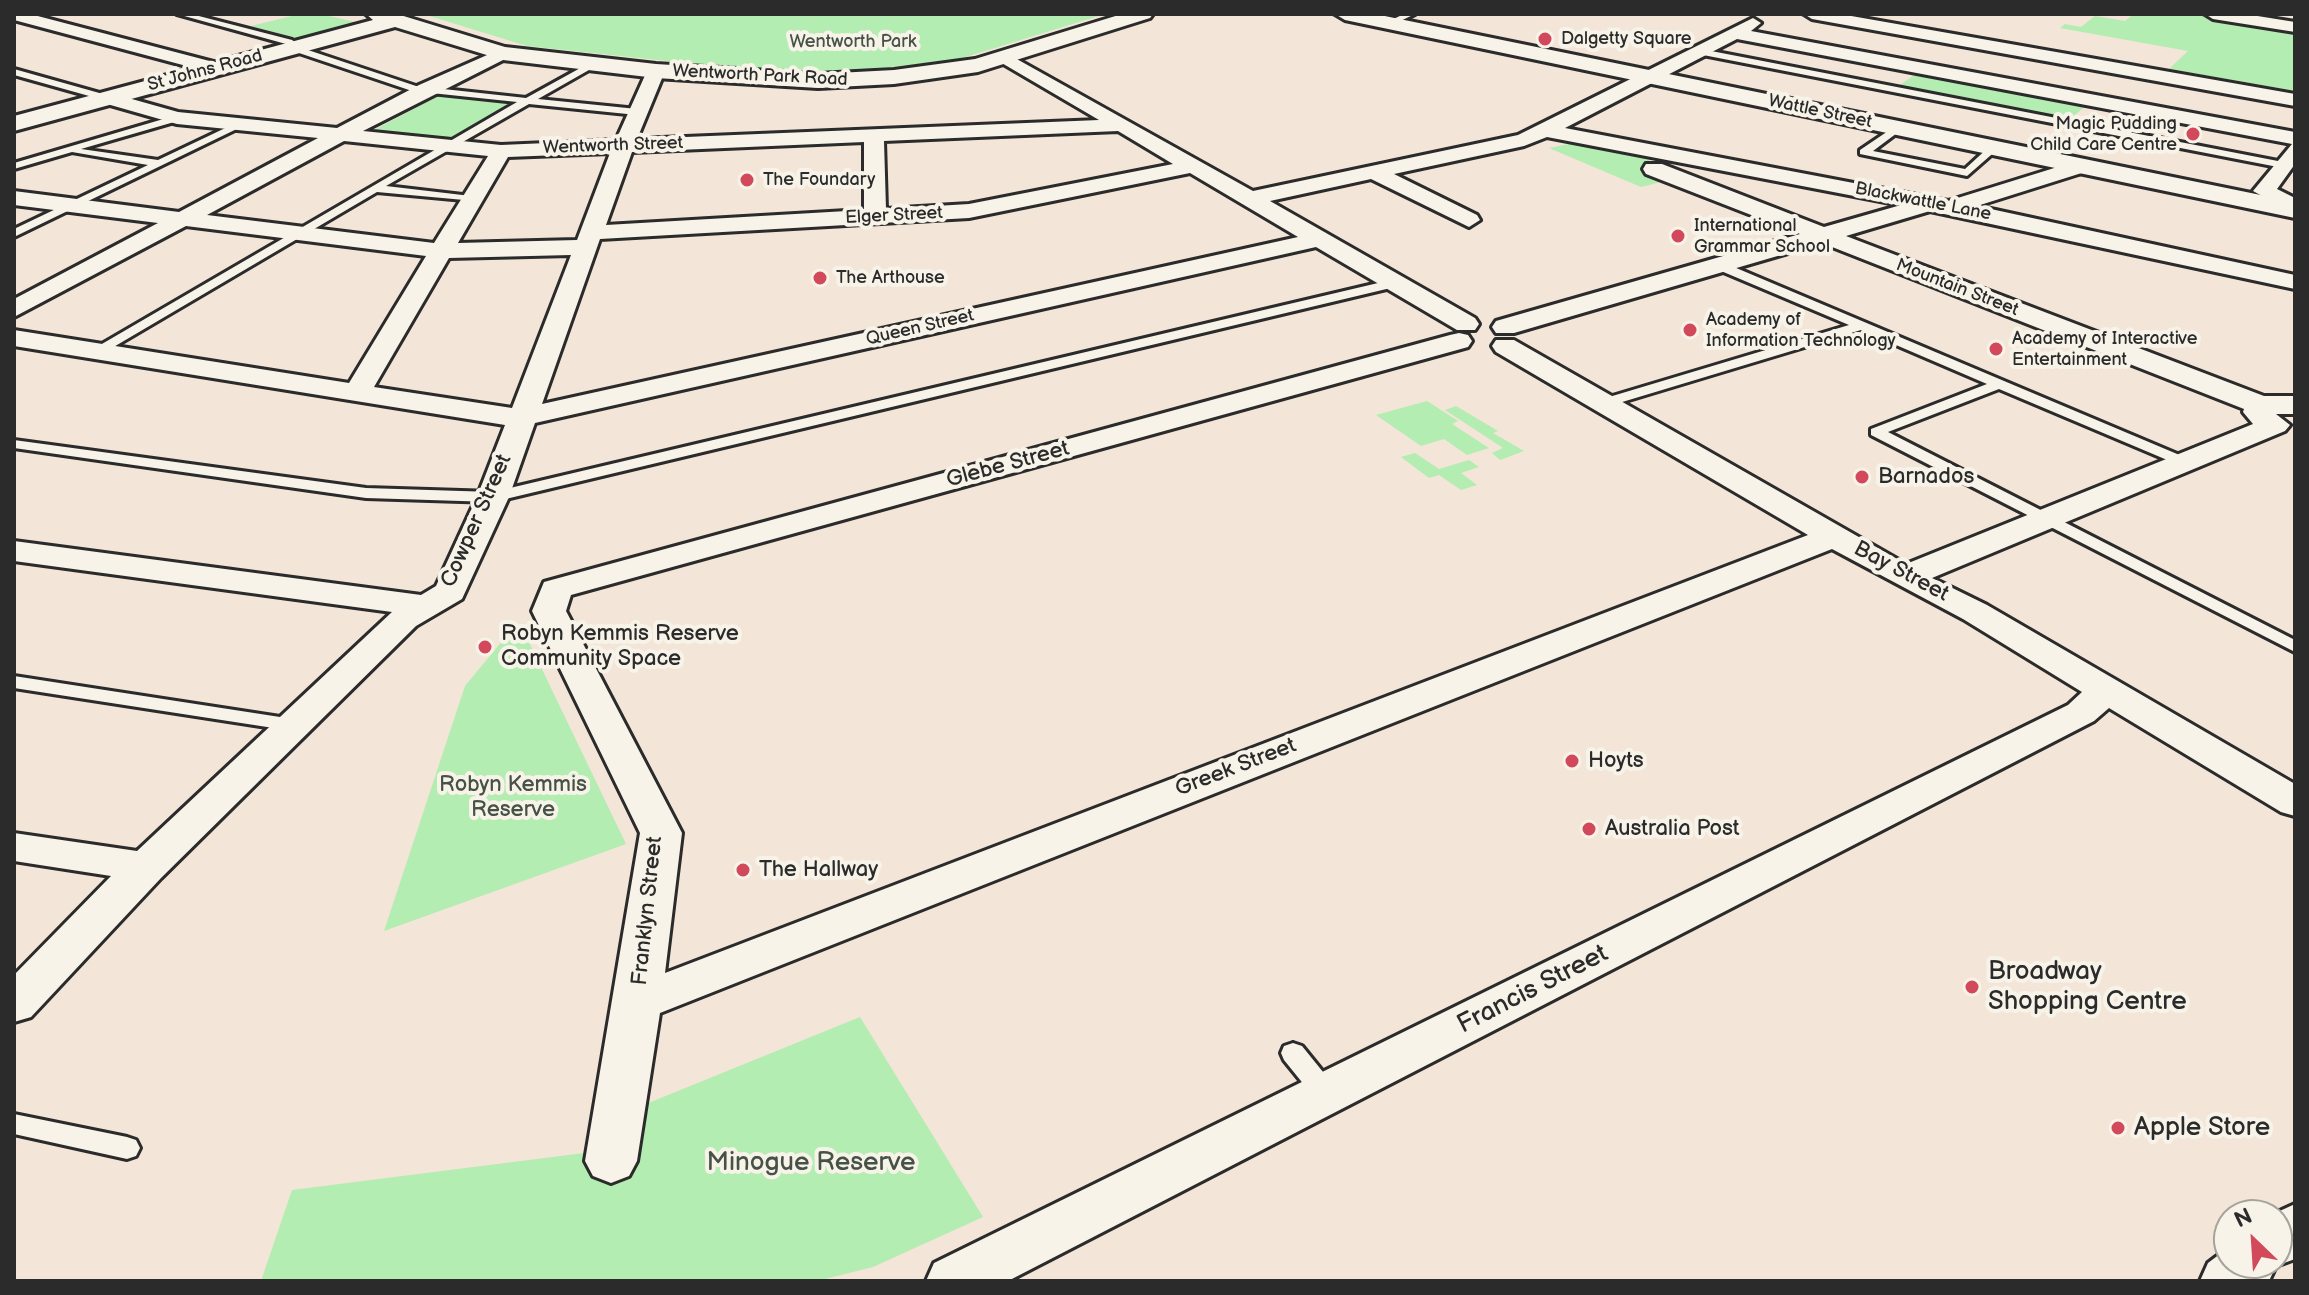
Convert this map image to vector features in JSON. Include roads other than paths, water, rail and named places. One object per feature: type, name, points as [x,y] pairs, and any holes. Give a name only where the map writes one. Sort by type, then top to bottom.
[{"type":"street","name":"Wentworth Park Road","points":[[386,17],[503,53],[656,71],[761,79],[844,81],[941,71],[1006,58],[1143,14]]},
{"type":"street","name":"Wattle Street","points":[[1345,14],[1400,19],[1653,78],[2295,208]]},
{"type":"street","points":[[1249,199],[1524,140],[1549,131],[1653,78],[1768,14]]},
{"type":"street","points":[[1812,14],[2295,100]]},
{"type":"street","points":[[2213,14],[2295,27]]},
{"type":"street","points":[[14,15],[215,68]]},
{"type":"street","name":"St Johns Road","points":[[14,124],[297,46],[386,17]]},
{"type":"street","points":[[1734,33],[2295,138]]},
{"type":"street","points":[[14,309],[426,89],[503,53]]},
{"type":"street","points":[[1006,58],[1395,283],[1462,332],[1505,336],[1718,265],[1947,205],[2080,166]]},
{"type":"street","name":"Cowper Street","points":[[14,1004],[146,867],[404,619],[450,592],[493,497],[519,418],[623,147],[656,71]]},
{"type":"street","name":"Wentworth Street","points":[[107,98],[177,118],[501,151],[1123,125]]},
{"type":"street","name":"Blackwattle Lane","points":[[1549,131],[1947,205],[2295,282]]},
{"type":"street","points":[[874,136],[875,217]]},
{"type":"street","points":[[358,390],[501,151]]},
{"type":"street","points":[[2289,157],[2264,191],[2295,208]]},
{"type":"street","points":[[1947,205],[1937,194],[2048,159]]},
{"type":"street","name":"Elger Street","points":[[14,198],[441,251],[969,211],[1193,166]]},
{"type":"street","name":"Mountain Street","points":[[1654,169],[2281,416]]},
{"type":"street","points":[[1373,172],[1469,220]]},
{"type":"street","name":"Queen Street","points":[[519,418],[1320,239]]},
{"type":"street","name":"Glebe Street","points":[[556,589],[1462,332]]},
{"type":"street","name":"Bay Street","points":[[1505,336],[1604,403],[1904,577],[1975,612],[2295,802]]},
{"type":"street","points":[[14,338],[358,390],[519,418]]},
{"type":"street","points":[[1904,577],[2184,462],[2281,416]]},
{"type":"street","name":"Greek Street","points":[[638,1002],[1835,536]]},
{"type":"street","points":[[14,551],[428,606]]},
{"type":"street","name":"Franklyn Street","points":[[556,589],[549,611],[661,833],[638,1002],[611,1161]]},
{"type":"street","name":"Francis Street","points":[[954,1281],[2081,713],[2107,690]]},
{"type":"street","points":[[14,847],[146,867]]},
{"type":"lane","points":[[181,14],[297,46],[316,56],[426,89],[637,112]]},
{"type":"lane","points":[[1701,52],[2289,157]]},
{"type":"lane","points":[[100,351],[446,146],[593,64]]},
{"type":"lane","points":[[14,72],[107,98]]},
{"type":"lane","points":[[14,166],[177,118]]},
{"type":"lane","points":[[14,233],[242,124]]},
{"type":"lane","points":[[1897,128],[1864,152],[1967,173],[1994,148]]},
{"type":"lane","points":[[71,150],[158,163]]},
{"type":"lane","points":[[375,188],[471,199]]},
{"type":"lane","points":[[1718,265],[2184,462]]},
{"type":"lane","points":[[14,444],[366,493],[493,497],[1395,283]]},
{"type":"lane","points":[[1604,403],[1860,326]]},
{"type":"lane","points":[[1998,384],[1876,432],[2295,647]]},
{"type":"lane","points":[[14,682],[293,725]]},
{"type":"lane","points":[[1293,1053],[1327,1095]]},
{"type":"lane","points":[[14,1124],[127,1148]]},
{"type":"place","name":"Dalgetty Square","points":[[1545,39]]},
{"type":"place","name":"Magic Pudding Child Care Centre","points":[[2193,134]]},
{"type":"place","name":"The Foundary","points":[[747,180]]},
{"type":"place","name":"International Grammar School","points":[[1678,236]]},
{"type":"place","name":"The Arthouse","points":[[820,278]]},
{"type":"place","name":"Academy of Information Technology","points":[[1690,330]]},
{"type":"place","name":"Academy of Interactive Entertainment","points":[[1996,349]]},
{"type":"place","name":"Barnados","points":[[1862,477]]},
{"type":"place","name":"Robyn Kemmis Reserve Community Space","points":[[485,647]]},
{"type":"place","name":"Hoyts","points":[[1572,761]]},
{"type":"place","name":"Australia Post","points":[[1589,829]]},
{"type":"place","name":"The Hallway","points":[[743,870]]},
{"type":"place","name":"Broadway Shopping Centre","points":[[1972,987]]},
{"type":"place","name":"Apple Store","points":[[2118,1128]]},
{"type":"park label","name":"Wentworth Park","points":[[853,42]]},
{"type":"park label","name":"Robyn Kemmis Reserve","points":[[513,798]]},
{"type":"park label","name":"Minogue Reserve","points":[[811,1163]]}]
